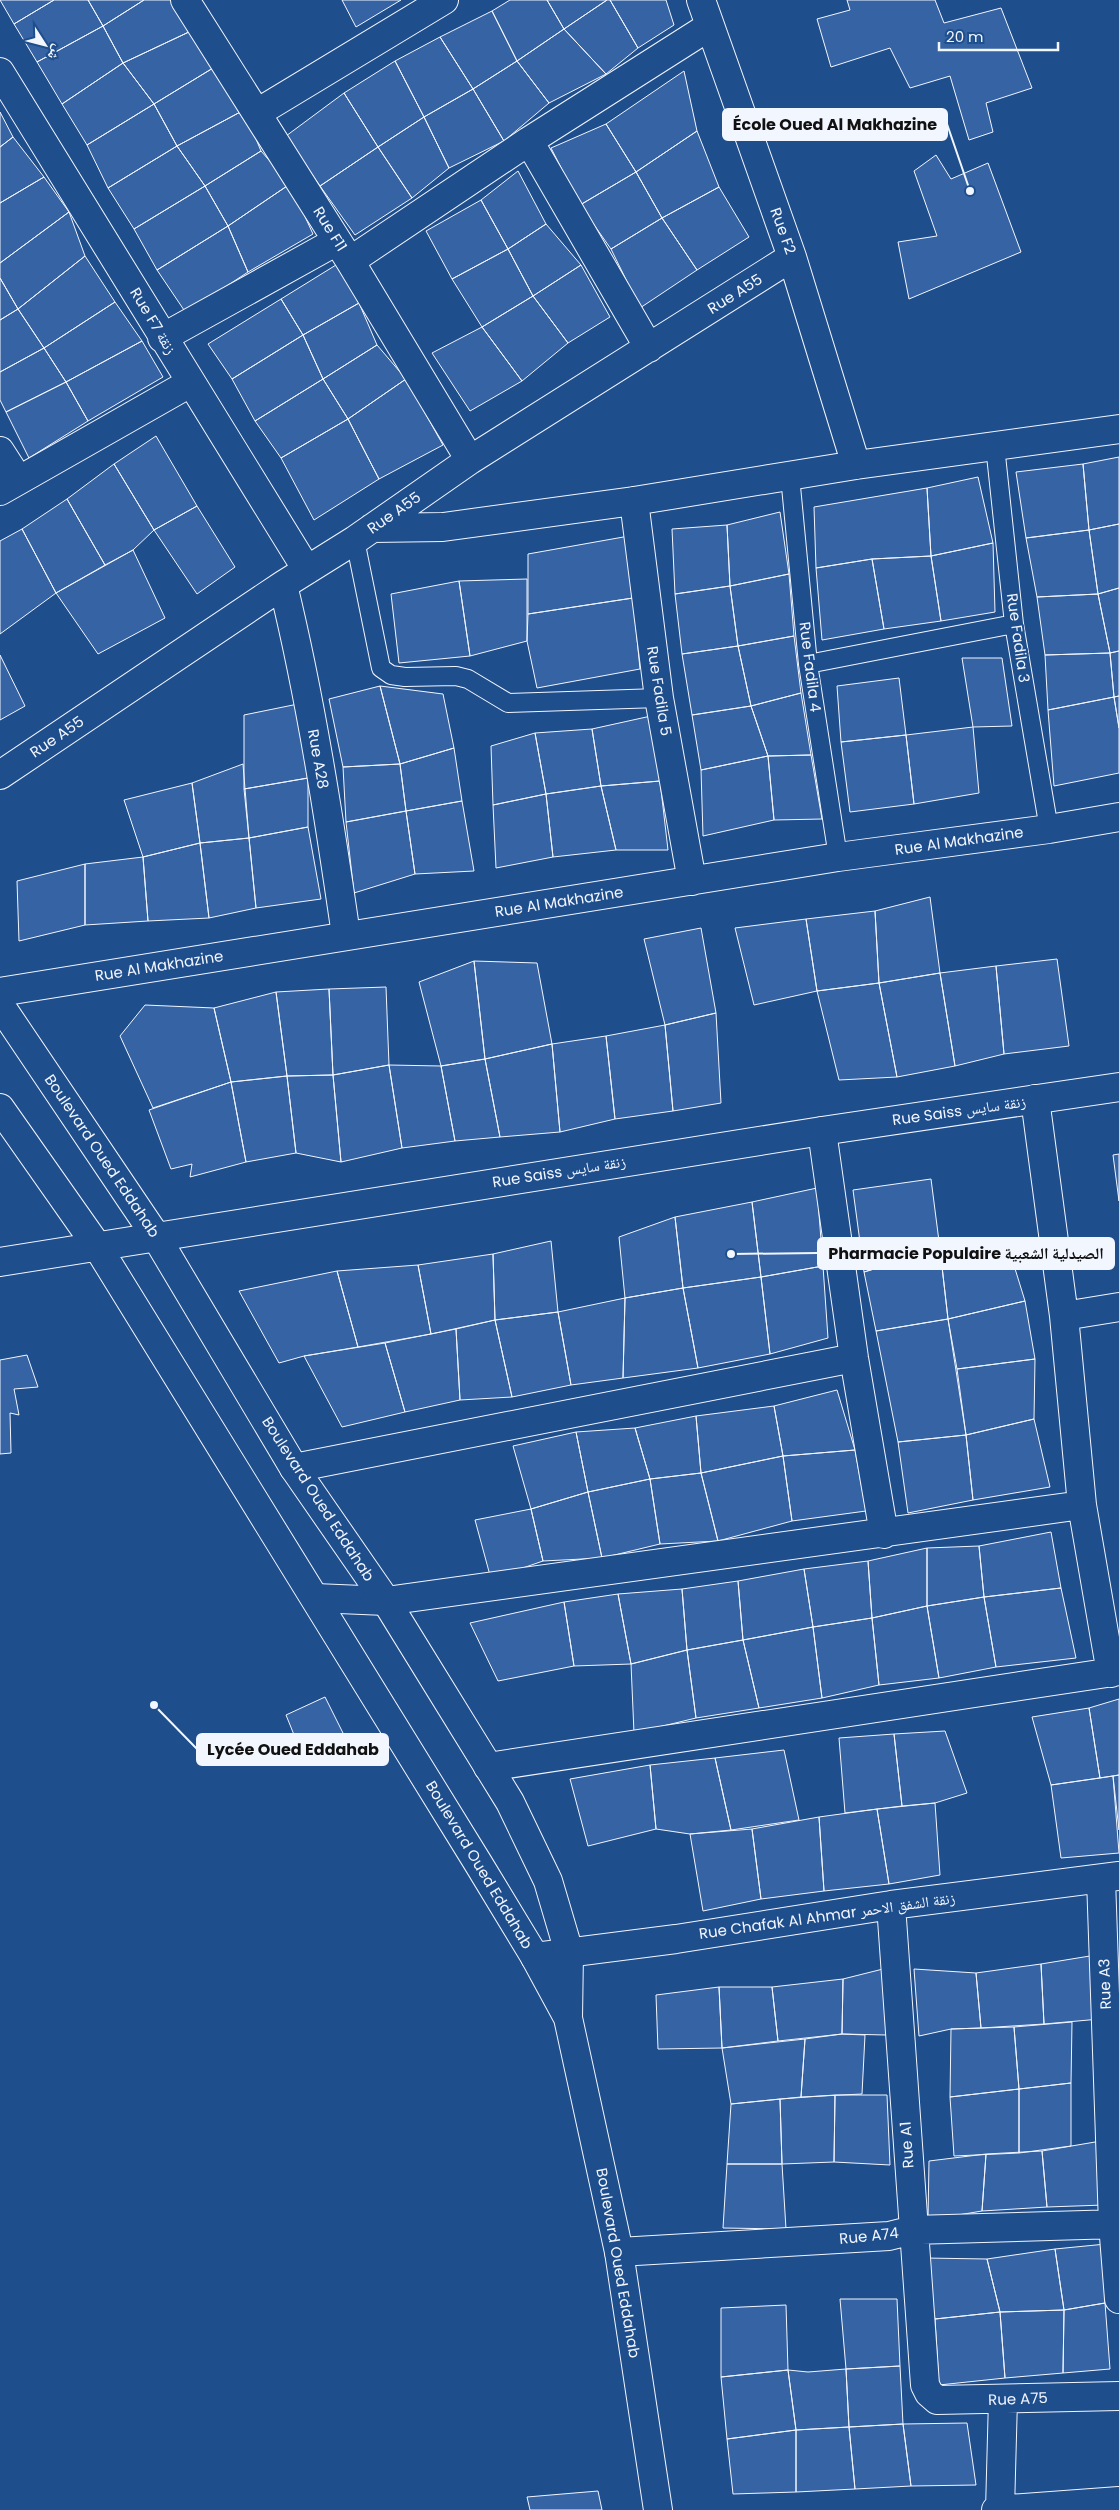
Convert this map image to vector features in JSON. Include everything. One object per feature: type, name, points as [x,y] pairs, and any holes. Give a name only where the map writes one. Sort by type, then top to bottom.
[{"type":"street","name":"Rue F11","points":[[186,0],[344,251],[470,460]]},
{"type":"street","points":[[257,112],[444,0]]},
{"type":"street","name":"Rue F2","points":[[701,0],[792,257],[856,465]]},
{"type":"street","points":[[162,338],[344,251],[529,141],[710,26]]},
{"type":"street","name":"Rue F7 زنقة","points":[[0,72],[162,338],[307,570]]},
{"type":"street","points":[[529,141],[649,348]]},
{"type":"street","name":"Rue A55","points":[[0,774],[283,585],[364,534],[470,460],[792,257]]},
{"type":"street","points":[[0,451],[9,485],[190,383]]},
{"type":"street","points":[[364,534],[443,527],[634,501],[856,465],[1119,429]]},
{"type":"street","name":"Rue Fadila 5","points":[[634,501],[659,698],[692,881]]},
{"type":"street","name":"Rue A28","points":[[283,585],[300,654],[332,839],[346,935]]},
{"type":"street","name":"Rue Al Makhazine","points":[[0,992],[838,857],[1049,829],[1119,817]]},
{"type":"street","name":"Boulevard Oued Eddahab","points":[[0,1005],[155,1236],[294,1468],[386,1601],[510,1802],[548,1881],[569,1952],[568,2018],[618,2252],[658,2510]]},
{"type":"street","name":"Rue Saiss زنقة سايس","points":[[0,1262],[822,1131],[1119,1087]]},
{"type":"street","points":[[488,1766],[1115,1672],[1082,1505],[1064,1316],[1035,1099]]},
{"type":"street","name":"Boulevard Oued Eddahab","points":[[0,1108],[97,1246],[535,1957],[568,2018]]},
{"type":"street","points":[[822,1131],[854,1358],[884,1534]]},
{"type":"street","points":[[1064,1316],[1119,1307]]},
{"type":"street","points":[[294,1468],[854,1358]]},
{"type":"street","points":[[315,1598],[386,1601],[884,1534],[1082,1505]]},
{"type":"street","name":"Rue Chafak Al Ahmar زنقة الشفق الاحمر","points":[[535,1957],[676,1939],[891,1905],[1110,1878]]},
{"type":"street","name":"Rue A3","points":[[1110,1878],[1119,2299]]},
{"type":"street","name":"Rue A1","points":[[891,1905],[925,2385]]},
{"type":"street","name":"Rue A74","points":[[618,2252],[879,2237],[913,2230],[1116,2224]]},
{"type":"street","name":"Rue A75","points":[[925,2385],[928,2393],[937,2400],[1119,2396]]},
{"type":"street","points":[[1000,2510],[1003,2399]]},
{"type":"street","points":[[996,2510],[1068,2508],[1119,2500]]},
{"type":"lane","name":"Rue Fadila 3","points":[[995,446],[1014,624],[1049,829]]},
{"type":"lane","name":"Rue Fadila 4","points":[[790,476],[808,664],[838,857]]},
{"type":"lane","points":[[364,534],[381,668],[391,675],[405,678],[456,676],[468,680],[508,703],[659,698]]},
{"type":"lane","points":[[808,664],[1014,624]]},
{"type":"building","points":[[0,0],[54,0],[14,24]]},
{"type":"building","points":[[54,0],[88,0],[103,26],[37,62],[14,24]]},
{"type":"building","points":[[88,0],[144,0],[103,26]]},
{"type":"building","points":[[144,0],[172,0],[191,31],[123,63],[103,26]]},
{"type":"building","points":[[342,0],[401,0],[356,27]]},
{"type":"building","points":[[510,0],[547,0],[564,29],[517,61],[492,11]]},
{"type":"building","points":[[547,0],[607,0],[564,29]]},
{"type":"building","points":[[607,0],[610,0],[638,48],[606,74],[564,29]]},
{"type":"building","points":[[610,0],[666,0],[674,25],[638,48]]},
{"type":"building","points":[[847,0],[935,0],[944,23],[1001,8],[1032,88],[986,103],[993,132],[969,140],[950,76],[910,88],[890,48],[831,67],[817,19],[850,10]]},
{"type":"building","points":[[492,11],[517,61],[473,89],[440,37]]},
{"type":"building","points":[[103,26],[123,63],[62,104],[37,62]]},
{"type":"building","points":[[564,29],[606,74],[549,103],[517,61]]},
{"type":"building","points":[[191,31],[218,65],[154,104],[123,63]]},
{"type":"building","points":[[440,37],[473,89],[424,117],[395,61]]},
{"type":"building","points":[[395,61],[424,117],[378,147],[344,93]]},
{"type":"building","points":[[517,61],[549,103],[504,141],[473,89]]},
{"type":"building","points":[[123,63],[154,104],[87,145],[62,104]]},
{"type":"building","points":[[218,65],[244,110],[177,146],[154,104]]},
{"type":"building","points":[[684,71],[697,131],[636,172],[606,124]]},
{"type":"building","points":[[473,89],[504,141],[449,168],[424,117]]},
{"type":"building","points":[[344,93],[378,147],[320,186],[286,136]]},
{"type":"building","points":[[154,104],[177,146],[108,188],[87,145]]},
{"type":"building","points":[[244,110],[261,151],[205,186],[177,146]]},
{"type":"building","points":[[0,112],[13,137],[0,147]]},
{"type":"building","points":[[424,117],[449,168],[412,198],[378,147]]},
{"type":"building","points":[[606,124],[636,172],[580,205],[551,148]]},
{"type":"building","points":[[697,131],[719,187],[662,218],[636,172]]},
{"type":"building","points":[[13,137],[44,177],[0,203],[0,147]]},
{"type":"building","points":[[177,146],[205,186],[134,229],[108,188]]},
{"type":"building","points":[[378,147],[412,198],[355,235],[320,186]]},
{"type":"building","points":[[261,151],[290,184],[228,226],[205,186]]},
{"type":"building","points":[[936,155],[951,179],[988,163],[1021,252],[909,299],[898,242],[937,236],[914,171]]},
{"type":"building","points":[[518,171],[546,224],[508,249],[481,200]]},
{"type":"building","points":[[636,172],[662,218],[611,249],[580,205]]},
{"type":"building","points":[[44,177],[69,212],[0,263],[0,203]]},
{"type":"building","points":[[290,184],[313,234],[248,272],[228,226]]},
{"type":"building","points":[[205,186],[228,226],[157,270],[134,229]]},
{"type":"building","points":[[719,187],[749,237],[697,270],[662,218]]},
{"type":"building","points":[[481,200],[508,249],[452,279],[426,231]]},
{"type":"building","points":[[69,212],[85,256],[18,309],[0,278],[0,263]]},
{"type":"building","points":[[662,218],[697,270],[640,308],[611,249]]},
{"type":"building","points":[[546,224],[581,265],[533,296],[508,249]]},
{"type":"building","points":[[228,226],[248,272],[186,313],[157,270]]},
{"type":"building","points":[[508,249],[533,296],[482,327],[452,279]]},
{"type":"building","points":[[85,256],[115,302],[44,348],[18,309]]},
{"type":"building","points":[[336,265],[359,303],[303,335],[281,299]]},
{"type":"building","points":[[581,265],[610,317],[568,343],[533,296]]},
{"type":"building","points":[[0,278],[18,309],[0,320]]},
{"type":"building","points":[[533,296],[568,343],[522,381],[482,327]]},
{"type":"building","points":[[281,299],[303,335],[232,379],[208,344]]},
{"type":"building","points":[[115,302],[142,341],[66,382],[44,348]]},
{"type":"building","points":[[359,303],[377,345],[323,379],[303,335]]},
{"type":"building","points":[[18,309],[44,348],[0,372],[0,320]]},
{"type":"building","points":[[482,327],[522,381],[470,411],[432,353]]},
{"type":"building","points":[[303,335],[323,379],[255,421],[232,379]]},
{"type":"building","points":[[142,341],[163,377],[88,421],[66,382]]},
{"type":"building","points":[[377,345],[406,379],[348,419],[323,379]]},
{"type":"building","points":[[44,348],[66,382],[6,412],[0,400],[0,372]]},
{"type":"building","points":[[323,379],[348,419],[281,458],[255,421]]},
{"type":"building","points":[[406,379],[443,445],[379,479],[348,419]]},
{"type":"building","points":[[66,382],[88,421],[29,458],[6,412]]},
{"type":"building","points":[[348,419],[379,479],[314,520],[281,458]]},
{"type":"building","points":[[156,436],[197,506],[154,530],[114,464]]},
{"type":"building","points":[[1119,457],[1119,524],[1089,530],[1083,464]]},
{"type":"building","points":[[114,464],[154,530],[133,550],[105,565],[67,499]]},
{"type":"building","points":[[1083,464],[1089,530],[1026,538],[1016,472]]},
{"type":"building","points":[[978,477],[993,543],[931,556],[927,488]]},
{"type":"building","points":[[927,488],[931,556],[872,559],[816,568],[814,507]]},
{"type":"building","points":[[67,499],[105,565],[56,593],[22,529]]},
{"type":"building","points":[[197,506],[235,567],[197,594],[154,530]]},
{"type":"building","points":[[780,512],[789,574],[730,586],[727,525]]},
{"type":"building","points":[[1119,524],[1119,588],[1098,594],[1089,530]]},
{"type":"building","points":[[727,525],[730,586],[675,594],[672,529]]},
{"type":"building","points":[[22,529],[56,593],[0,634],[0,541]]},
{"type":"building","points":[[1089,530],[1098,594],[1037,597],[1026,538]]},
{"type":"building","points":[[629,536],[633,598],[528,614],[528,554]]},
{"type":"building","points":[[993,543],[995,612],[941,621],[931,556]]},
{"type":"building","points":[[133,550],[165,618],[98,654],[56,593]]},
{"type":"building","points":[[931,556],[941,621],[884,629],[872,559]]},
{"type":"building","points":[[872,559],[884,629],[822,640],[816,568]]},
{"type":"building","points":[[789,574],[794,636],[738,646],[730,586]]},
{"type":"building","points":[[527,579],[527,641],[470,656],[459,581]]},
{"type":"building","points":[[459,581],[470,656],[399,663],[391,594]]},
{"type":"building","points":[[730,586],[738,646],[682,654],[675,594]]},
{"type":"building","points":[[1119,588],[1119,651],[1110,653],[1098,594]]},
{"type":"building","points":[[1098,594],[1110,653],[1045,655],[1037,597]]},
{"type":"building","points":[[633,598],[640,669],[537,688],[527,641],[528,614]]},
{"type":"building","points":[[794,636],[801,693],[751,706],[738,646]]},
{"type":"building","points":[[738,646],[751,706],[692,715],[682,654]]},
{"type":"building","points":[[1119,651],[1119,696],[1114,697],[1110,653]]},
{"type":"building","points":[[1110,653],[1114,697],[1048,710],[1045,655]]},
{"type":"building","points":[[0,655],[25,706],[0,720]]},
{"type":"building","points":[[962,658],[1002,658],[1012,726],[973,727]]},
{"type":"building","points":[[899,678],[906,735],[841,742],[837,686]]},
{"type":"building","points":[[380,686],[400,764],[343,767],[329,699]]},
{"type":"building","points":[[380,686],[443,694],[454,748],[400,764]]},
{"type":"building","points":[[801,693],[811,755],[768,756],[751,706]]},
{"type":"building","points":[[1119,696],[1119,728],[1114,697]]},
{"type":"building","points":[[1114,697],[1119,728],[1119,773],[1054,786],[1048,710]]},
{"type":"building","points":[[298,704],[308,778],[244,789],[244,715]]},
{"type":"building","points":[[751,706],[768,756],[701,770],[692,715]]},
{"type":"building","points":[[651,716],[660,781],[601,786],[592,729]]},
{"type":"building","points":[[973,727],[979,793],[914,804],[906,735]]},
{"type":"building","points":[[592,729],[601,786],[546,794],[535,733]]},
{"type":"building","points":[[535,733],[546,794],[493,805],[491,746]]},
{"type":"building","points":[[906,735],[914,804],[850,812],[841,742]]},
{"type":"building","points":[[454,748],[462,801],[406,811],[400,764]]},
{"type":"building","points":[[811,755],[822,819],[774,820],[768,756]]},
{"type":"building","points":[[768,756],[774,820],[703,836],[701,770]]},
{"type":"building","points":[[243,764],[249,838],[200,843],[192,783]]},
{"type":"building","points":[[400,764],[406,811],[346,822],[343,767]]},
{"type":"building","points":[[308,778],[308,827],[249,838],[244,789]]},
{"type":"building","points":[[660,781],[668,850],[616,850],[601,786]]},
{"type":"building","points":[[192,783],[200,843],[143,857],[124,800]]},
{"type":"building","points":[[601,786],[616,850],[553,857],[546,794]]},
{"type":"building","points":[[546,794],[553,857],[496,868],[493,805]]},
{"type":"building","points":[[462,801],[474,871],[415,874],[406,811]]},
{"type":"building","points":[[406,811],[415,874],[354,893],[346,822]]},
{"type":"building","points":[[308,827],[321,899],[256,908],[249,838]]},
{"type":"building","points":[[249,838],[256,908],[209,918],[200,843]]},
{"type":"building","points":[[200,843],[209,918],[148,921],[143,857]]},
{"type":"building","points":[[143,857],[148,921],[85,925],[85,864]]},
{"type":"building","points":[[85,864],[85,925],[19,941],[17,881]]},
{"type":"building","points":[[930,897],[940,973],[879,983],[875,911]]},
{"type":"building","points":[[875,911],[879,983],[817,991],[806,919]]},
{"type":"building","points":[[806,919],[817,991],[754,1005],[735,928]]},
{"type":"building","points":[[701,928],[716,1013],[665,1025],[644,939]]},
{"type":"building","points":[[1057,959],[1069,1046],[1004,1054],[996,966]]},
{"type":"building","points":[[474,961],[485,1059],[441,1066],[419,982]]},
{"type":"building","points":[[474,961],[537,963],[552,1044],[485,1059]]},
{"type":"building","points":[[996,966],[1004,1054],[955,1066],[940,973]]},
{"type":"building","points":[[940,973],[955,1066],[897,1077],[879,983]]},
{"type":"building","points":[[879,983],[897,1077],[839,1080],[817,991]]},
{"type":"building","points":[[386,987],[389,1065],[333,1075],[329,989]]},
{"type":"building","points":[[329,989],[333,1075],[287,1076],[276,992]]},
{"type":"building","points":[[276,992],[287,1076],[231,1082],[214,1008]]},
{"type":"building","points":[[145,1005],[214,1008],[231,1082],[153,1108],[120,1036]]},
{"type":"building","points":[[716,1013],[721,1103],[673,1111],[665,1025]]},
{"type":"building","points":[[665,1025],[673,1111],[615,1119],[606,1036]]},
{"type":"building","points":[[606,1036],[615,1119],[560,1132],[552,1044]]},
{"type":"building","points":[[552,1044],[560,1132],[500,1137],[485,1059]]},
{"type":"building","points":[[485,1059],[500,1137],[455,1141],[441,1066]]},
{"type":"building","points":[[389,1065],[402,1148],[341,1162],[333,1075]]},
{"type":"building","points":[[389,1065],[441,1066],[455,1141],[402,1148]]},
{"type":"building","points":[[333,1075],[341,1162],[296,1153],[287,1076]]},
{"type":"building","points":[[287,1076],[296,1153],[246,1162],[231,1082]]},
{"type":"building","points":[[231,1082],[246,1162],[190,1177],[192,1164],[171,1169],[149,1110]]},
{"type":"building","points":[[1119,1154],[1119,1201],[1113,1155]]},
{"type":"building","points":[[931,1179],[940,1249],[864,1272],[853,1190]]},
{"type":"building","points":[[817,1188],[823,1266],[761,1277],[752,1202]]},
{"type":"building","points":[[752,1202],[761,1277],[683,1288],[675,1217]]},
{"type":"building","points":[[675,1217],[683,1288],[625,1298],[619,1237]]},
{"type":"building","points":[[551,1241],[558,1312],[495,1320],[493,1254]]},
{"type":"building","points":[[1008,1246],[1025,1301],[948,1319],[940,1249]]},
{"type":"building","points":[[940,1249],[948,1319],[876,1331],[864,1272]]},
{"type":"building","points":[[493,1254],[495,1320],[431,1334],[418,1265]]},
{"type":"building","points":[[418,1265],[431,1334],[358,1347],[337,1271]]},
{"type":"building","points":[[823,1266],[828,1338],[770,1354],[761,1277]]},
{"type":"building","points":[[337,1271],[358,1347],[304,1356],[279,1363],[239,1291]]},
{"type":"building","points":[[761,1277],[770,1354],[698,1368],[683,1288]]},
{"type":"building","points":[[683,1288],[698,1368],[623,1378],[625,1298]]},
{"type":"building","points":[[625,1298],[623,1378],[571,1385],[558,1312]]},
{"type":"building","points":[[1025,1301],[1035,1359],[957,1369],[948,1319]]},
{"type":"building","points":[[558,1312],[571,1385],[512,1397],[495,1320]]},
{"type":"building","points":[[948,1319],[966,1435],[898,1442],[876,1331]]},
{"type":"building","points":[[495,1320],[512,1397],[460,1400],[456,1329]]},
{"type":"building","points":[[456,1329],[460,1400],[405,1412],[385,1343]]},
{"type":"building","points":[[385,1343],[405,1412],[342,1427],[304,1356]]},
{"type":"building","points":[[27,1355],[38,1387],[14,1389],[19,1415],[10,1413],[11,1453],[0,1454],[0,1360]]},
{"type":"building","points":[[1035,1359],[1034,1419],[966,1435],[957,1369]]},
{"type":"building","points":[[837,1390],[855,1450],[783,1456],[774,1406]]},
{"type":"building","points":[[774,1406],[783,1456],[701,1473],[696,1416]]},
{"type":"building","points":[[696,1416],[701,1473],[650,1479],[635,1428]]},
{"type":"building","points":[[1034,1419],[1050,1487],[973,1500],[966,1435]]},
{"type":"building","points":[[635,1428],[650,1479],[588,1492],[576,1432]]},
{"type":"building","points":[[576,1432],[588,1492],[531,1509],[513,1446]]},
{"type":"building","points":[[966,1435],[973,1500],[908,1513],[898,1442]]},
{"type":"building","points":[[855,1450],[866,1511],[792,1521],[783,1456]]},
{"type":"building","points":[[783,1456],[792,1521],[718,1541],[701,1473]]},
{"type":"building","points":[[701,1473],[718,1541],[660,1544],[650,1479]]},
{"type":"building","points":[[650,1479],[660,1544],[602,1558],[588,1492]]},
{"type":"building","points":[[588,1492],[602,1558],[543,1561],[531,1509]]},
{"type":"building","points":[[531,1509],[543,1561],[491,1579],[475,1520]]},
{"type":"building","points":[[1051,1532],[1061,1588],[984,1597],[979,1546]]},
{"type":"building","points":[[979,1546],[984,1597],[927,1606],[927,1548]]},
{"type":"building","points":[[927,1548],[927,1606],[872,1618],[868,1561]]},
{"type":"building","points":[[868,1561],[872,1618],[813,1627],[804,1569]]},
{"type":"building","points":[[804,1569],[813,1627],[743,1640],[738,1581]]},
{"type":"building","points":[[738,1581],[743,1640],[687,1650],[682,1589]]},
{"type":"building","points":[[1061,1588],[1076,1658],[996,1667],[984,1597]]},
{"type":"building","points":[[682,1589],[687,1650],[631,1664],[618,1594]]},
{"type":"building","points":[[618,1594],[631,1664],[574,1666],[564,1602]]},
{"type":"building","points":[[984,1597],[996,1667],[939,1678],[927,1606]]},
{"type":"building","points":[[564,1602],[574,1666],[498,1681],[470,1623]]},
{"type":"building","points":[[927,1606],[939,1678],[879,1685],[872,1618]]},
{"type":"building","points":[[872,1618],[879,1685],[822,1698],[813,1627]]},
{"type":"building","points":[[813,1627],[822,1698],[759,1708],[743,1640]]},
{"type":"building","points":[[743,1640],[759,1708],[696,1718],[687,1650]]},
{"type":"building","points":[[687,1650],[696,1718],[634,1733],[631,1664]]},
{"type":"building","points":[[325,1697],[352,1751],[305,1762],[286,1715]]},
{"type":"building","points":[[1119,1699],[1119,1775],[1100,1778],[1089,1708]]},
{"type":"building","points":[[1089,1708],[1100,1778],[1051,1785],[1032,1717]]},
{"type":"building","points":[[945,1731],[967,1793],[935,1803],[902,1806],[894,1734]]},
{"type":"building","points":[[894,1734],[902,1806],[845,1813],[839,1738]]},
{"type":"building","points":[[784,1750],[799,1820],[731,1830],[715,1758]]},
{"type":"building","points":[[715,1758],[731,1830],[690,1834],[656,1829],[650,1765]]},
{"type":"building","points":[[650,1765],[656,1829],[588,1846],[570,1779]]},
{"type":"building","points":[[1119,1775],[1119,1830],[1113,1776]]},
{"type":"building","points":[[1113,1776],[1119,1853],[1061,1858],[1051,1785]]},
{"type":"building","points":[[935,1803],[940,1875],[889,1884],[877,1809]]},
{"type":"building","points":[[877,1809],[889,1884],[824,1891],[819,1817]]},
{"type":"building","points":[[819,1817],[824,1891],[761,1899],[752,1829]]},
{"type":"building","points":[[752,1829],[761,1899],[703,1911],[690,1834]]},
{"type":"building","points":[[1096,1955],[1100,2019],[1044,2024],[1041,1964]]},
{"type":"building","points":[[1041,1964],[1044,2024],[981,2028],[976,1973]]},
{"type":"building","points":[[883,1969],[886,2035],[842,2034],[843,1979]]},
{"type":"building","points":[[914,1969],[976,1973],[981,2028],[951,2029],[919,2036]]},
{"type":"building","points":[[843,1979],[842,2034],[778,2041],[772,1987]]},
{"type":"building","points":[[719,1987],[772,1987],[778,2041],[722,2048]]},
{"type":"building","points":[[719,1987],[722,2048],[658,2049],[656,1995]]},
{"type":"building","points":[[1072,2022],[1071,2083],[1019,2089],[1014,2027]]},
{"type":"building","points":[[1014,2027],[1019,2089],[950,2097],[951,2029]]},
{"type":"building","points":[[842,2034],[865,2035],[862,2094],[801,2097],[805,2039]]},
{"type":"building","points":[[805,2039],[801,2097],[731,2104],[722,2048]]},
{"type":"building","points":[[1071,2083],[1071,2146],[1019,2153],[1019,2089]]},
{"type":"building","points":[[1019,2089],[1019,2153],[954,2156],[950,2097]]},
{"type":"building","points":[[835,2095],[887,2095],[890,2165],[834,2162]]},
{"type":"building","points":[[835,2095],[834,2162],[782,2164],[780,2099]]},
{"type":"building","points":[[780,2099],[782,2164],[727,2164],[731,2104]]},
{"type":"building","points":[[1101,2141],[1104,2205],[1047,2207],[1042,2151]]},
{"type":"building","points":[[1042,2151],[1047,2207],[982,2211],[986,2154]]},
{"type":"building","points":[[986,2154],[982,2211],[928,2220],[929,2161]]},
{"type":"building","points":[[727,2164],[782,2164],[786,2229],[723,2228]]},
{"type":"building","points":[[1106,2244],[1105,2303],[1064,2310],[1055,2249]]},
{"type":"building","points":[[1055,2249],[1064,2310],[1000,2312],[987,2259]]},
{"type":"building","points":[[925,2258],[987,2259],[1000,2312],[935,2319]]},
{"type":"building","points":[[840,2299],[897,2299],[900,2366],[846,2369]]},
{"type":"building","points":[[1105,2303],[1110,2369],[1063,2373],[1064,2310]]},
{"type":"building","points":[[786,2305],[788,2370],[721,2377],[721,2308]]},
{"type":"building","points":[[1064,2310],[1063,2373],[1005,2378],[1000,2312]]},
{"type":"building","points":[[1000,2312],[1005,2378],[939,2385],[935,2319]]},
{"type":"building","points":[[900,2366],[903,2424],[849,2427],[846,2369]]},
{"type":"building","points":[[846,2369],[849,2427],[796,2430],[788,2370],[808,2372]]},
{"type":"building","points":[[788,2370],[796,2430],[727,2439],[721,2377]]},
{"type":"building","points":[[967,2423],[976,2485],[911,2486],[903,2424]]},
{"type":"building","points":[[903,2424],[911,2486],[855,2489],[849,2427]]},
{"type":"building","points":[[849,2427],[855,2489],[796,2492],[796,2430]]},
{"type":"building","points":[[796,2430],[796,2492],[733,2494],[727,2439]]},
{"type":"building","points":[[598,2491],[602,2510],[530,2510],[527,2497]]},
{"type":"place","name":"École Oued Al Makhazine","points":[[970,191]]},
{"type":"place","name":"Pharmacie Populaire الصيدلية الشعبية","points":[[731,1254]]},
{"type":"place","name":"Lycée Oued Eddahab","points":[[154,1705]]}]
